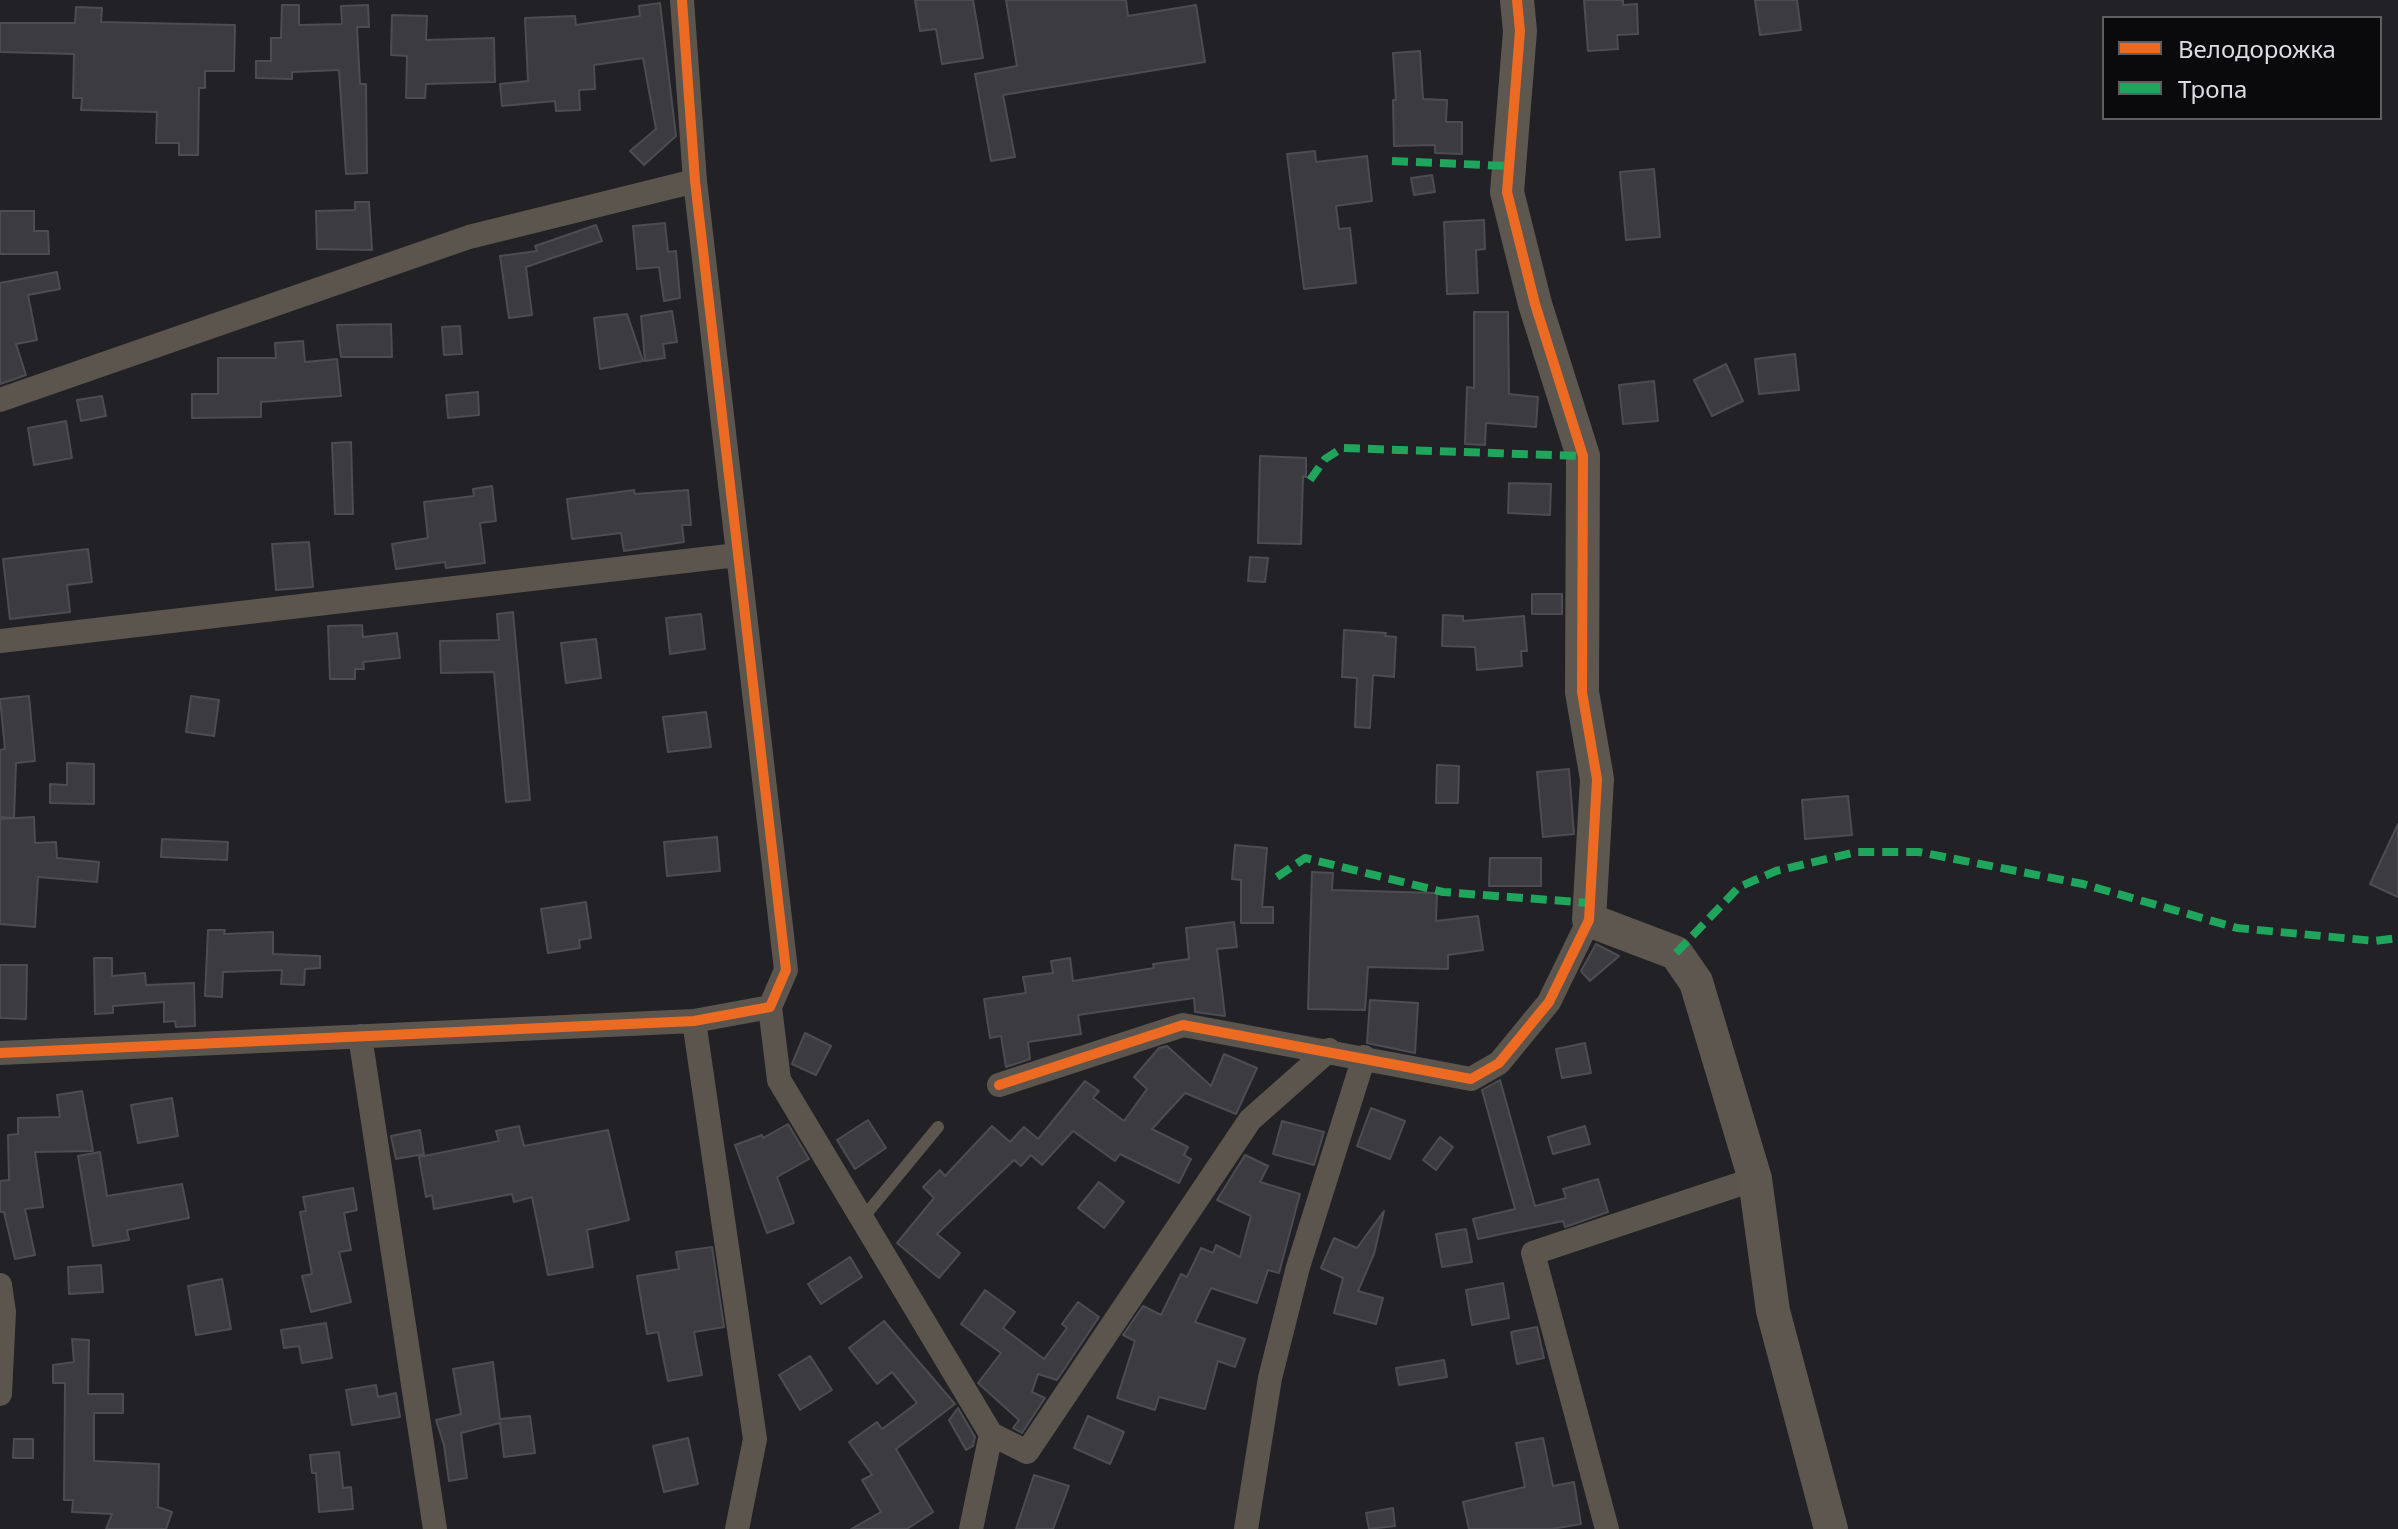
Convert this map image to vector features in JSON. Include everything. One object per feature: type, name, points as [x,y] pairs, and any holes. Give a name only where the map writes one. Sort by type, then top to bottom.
[{"type":"street","points":[[682,0],[695,181],[786,970],[770,1007],[779,1080],[991,1434],[1027,1452],[1250,1120],[1329,1050]]},
{"type":"street","points":[[999,1085],[1183,1025],[1471,1079],[1499,1063],[1549,1002],[1589,920],[1597,779],[1582,692],[1583,456],[1535,304],[1507,192],[1520,31],[1517,0]]},
{"type":"street","points":[[0,400],[469,237],[695,181]]},
{"type":"street","points":[[0,641],[737,555]]},
{"type":"street","points":[[1589,920],[1676,953],[1696,982],[1755,1179],[1773,1311],[1831,1529]]},
{"type":"street","points":[[0,1053],[694,1021],[770,1007]]},
{"type":"street","points":[[694,1021],[755,1439],[737,1529]]},
{"type":"street","points":[[360,1036],[435,1529]]},
{"type":"street","points":[[1246,1529],[1270,1378],[1291,1295],[1364,1057]]},
{"type":"street","points":[[1607,1529],[1533,1253],[1755,1179]]},
{"type":"street","points":[[0,1285],[4,1312],[0,1394]]},
{"type":"street","points":[[971,1529],[991,1434]]},
{"type":"lane","points":[[862,1219],[938,1127]]},
{"type":"building","points":[[915,0],[973,0],[983,58],[942,64],[936,29],[920,31]]},
{"type":"building","points":[[1006,0],[1126,0],[1128,16],[1196,5],[1205,62],[1003,95],[1015,157],[991,161],[975,74],[1017,66]]},
{"type":"building","points":[[1584,0],[1623,0],[1623,5],[1637,4],[1638,34],[1617,35],[1618,49],[1588,51]]},
{"type":"building","points":[[1755,0],[1797,0],[1801,30],[1760,35]]},
{"type":"building","points":[[660,3],[676,136],[644,165],[630,151],[656,129],[643,58],[594,65],[595,89],[579,90],[580,110],[556,111],[555,101],[502,106],[500,84],[528,81],[525,18],[575,16],[576,25],[640,16],[639,6]]},
{"type":"building","points":[[282,5],[299,5],[299,25],[342,24],[341,6],[368,5],[369,27],[357,27],[360,84],[366,84],[367,173],[346,174],[339,70],[292,72],[292,79],[256,78],[256,61],[271,61],[271,38],[281,38]]},
{"type":"building","points":[[76,7],[102,8],[101,22],[235,25],[234,71],[205,71],[205,88],[199,88],[198,155],[179,155],[179,143],[156,143],[157,112],[81,110],[82,98],[73,98],[74,54],[0,52],[0,23],[75,23]]},
{"type":"building","points":[[392,15],[427,16],[426,40],[494,38],[495,82],[426,84],[425,98],[406,98],[407,56],[391,55]]},
{"type":"building","points":[[1420,51],[1423,99],[1447,100],[1446,122],[1462,122],[1462,154],[1435,153],[1435,145],[1394,146],[1393,100],[1396,100],[1393,53]]},
{"type":"building","points":[[1315,151],[1316,162],[1367,156],[1372,201],[1336,206],[1339,229],[1350,228],[1356,283],[1304,289],[1287,154]]},
{"type":"building","points":[[1654,169],[1660,237],[1626,240],[1620,172]]},
{"type":"building","points":[[1432,175],[1435,192],[1414,195],[1411,178]]},
{"type":"building","points":[[355,202],[369,202],[372,250],[317,249],[316,211],[355,210]]},
{"type":"building","points":[[0,211],[34,211],[34,231],[48,231],[49,254],[0,254]]},
{"type":"building","points":[[1484,220],[1485,249],[1476,250],[1478,293],[1447,294],[1444,222]]},
{"type":"building","points":[[665,223],[668,252],[676,251],[680,298],[664,301],[659,267],[637,269],[633,226]]},
{"type":"building","points":[[596,225],[602,241],[526,267],[532,315],[509,318],[500,256],[537,251],[535,246]]},
{"type":"building","points":[[57,272],[60,289],[28,295],[37,340],[16,344],[26,375],[0,384],[0,283]]},
{"type":"building","points":[[672,311],[677,342],[663,344],[665,358],[645,361],[641,316]]},
{"type":"building","points":[[1474,312],[1508,312],[1509,394],[1538,397],[1536,427],[1486,423],[1485,445],[1465,444],[1467,387],[1474,388]]},
{"type":"building","points":[[627,314],[643,361],[600,369],[594,318]]},
{"type":"building","points":[[391,324],[392,357],[341,357],[337,325]]},
{"type":"building","points":[[460,326],[462,354],[444,355],[442,327]]},
{"type":"building","points":[[303,341],[305,362],[337,359],[341,396],[261,402],[261,417],[192,418],[192,394],[218,394],[218,358],[276,358],[275,343]]},
{"type":"building","points":[[1795,354],[1799,390],[1759,394],[1755,359]]},
{"type":"building","points":[[1726,364],[1743,401],[1712,416],[1694,380]]},
{"type":"building","points":[[1654,381],[1658,421],[1623,424],[1619,385]]},
{"type":"building","points":[[478,392],[479,415],[448,418],[446,395]]},
{"type":"building","points":[[102,396],[106,416],[81,421],[77,400]]},
{"type":"building","points":[[66,421],[72,458],[34,465],[28,428]]},
{"type":"building","points":[[351,442],[353,514],[335,514],[332,443]]},
{"type":"building","points":[[1260,456],[1306,458],[1301,544],[1258,543]]},
{"type":"building","points":[[1509,483],[1551,484],[1550,515],[1508,513]]},
{"type":"building","points":[[492,486],[496,521],[480,523],[485,563],[446,568],[445,562],[396,569],[392,544],[428,538],[424,502],[474,496],[473,489]]},
{"type":"building","points":[[634,490],[635,494],[688,490],[691,525],[682,525],[684,542],[624,551],[621,533],[572,539],[567,499]]},
{"type":"building","points":[[309,542],[313,587],[276,590],[272,544]]},
{"type":"building","points":[[88,549],[92,582],[67,585],[70,612],[10,619],[3,559]]},
{"type":"building","points":[[1250,557],[1268,558],[1265,582],[1248,581]]},
{"type":"building","points":[[1532,594],[1562,594],[1562,614],[1532,614]]},
{"type":"building","points":[[513,612],[530,800],[506,802],[494,672],[441,673],[440,641],[499,640],[497,614]]},
{"type":"building","points":[[701,614],[705,649],[670,654],[666,618]]},
{"type":"building","points":[[1443,615],[1463,616],[1463,621],[1524,616],[1527,651],[1521,651],[1522,666],[1477,670],[1475,647],[1442,646]]},
{"type":"building","points":[[362,625],[363,637],[397,633],[400,658],[363,662],[364,669],[355,669],[355,679],[330,679],[328,626]]},
{"type":"building","points":[[1344,630],[1386,633],[1385,636],[1396,637],[1394,677],[1373,675],[1370,728],[1355,727],[1357,678],[1342,677]]},
{"type":"building","points":[[596,639],[601,678],[566,683],[561,643]]},
{"type":"building","points":[[29,696],[35,761],[16,763],[14,818],[0,817],[0,750],[5,749],[0,699]]},
{"type":"building","points":[[191,696],[219,700],[214,736],[186,732]]},
{"type":"building","points":[[706,712],[711,747],[668,752],[663,717]]},
{"type":"building","points":[[67,763],[94,764],[94,804],[50,803],[50,784],[67,785]]},
{"type":"building","points":[[1437,765],[1459,766],[1458,803],[1436,803]]},
{"type":"building","points":[[1569,769],[1574,834],[1543,837],[1537,772]]},
{"type":"building","points":[[1848,796],[1852,835],[1805,839],[1802,800]]},
{"type":"building","points":[[34,817],[35,843],[56,842],[57,858],[99,862],[97,882],[38,877],[35,927],[0,924],[0,819]]},
{"type":"building","points":[[2398,824],[2398,897],[2370,884]]},
{"type":"building","points":[[717,837],[720,871],[667,876],[664,842]]},
{"type":"building","points":[[162,839],[228,842],[227,860],[161,857]]},
{"type":"building","points":[[1235,845],[1267,848],[1262,907],[1273,907],[1273,923],[1241,923],[1241,880],[1232,879]]},
{"type":"building","points":[[1490,858],[1541,858],[1541,886],[1489,886]]},
{"type":"building","points":[[1312,872],[1333,873],[1332,890],[1437,893],[1436,921],[1478,916],[1483,950],[1448,955],[1448,969],[1368,967],[1365,1010],[1308,1009]]},
{"type":"building","points":[[586,902],[591,938],[579,940],[580,948],[548,953],[541,909]]},
{"type":"building","points":[[1234,922],[1237,947],[1217,949],[1225,1016],[1195,1012],[1194,998],[1078,1015],[1081,1034],[1028,1042],[1030,1059],[1006,1067],[1001,1036],[990,1038],[984,999],[1026,993],[1023,977],[1053,973],[1051,961],[1070,958],[1073,981],[1189,959],[1186,928]]},
{"type":"building","points":[[208,930],[225,930],[224,934],[273,932],[273,954],[320,956],[320,968],[305,969],[304,985],[281,984],[282,970],[223,972],[222,997],[205,996]]},
{"type":"building","points":[[1596,944],[1619,956],[1590,981],[1581,971]]},
{"type":"building","points":[[94,958],[112,958],[112,976],[145,973],[146,985],[194,983],[195,1026],[176,1027],[175,1021],[164,1022],[164,1002],[113,1006],[113,1013],[95,1014]]},
{"type":"building","points":[[0,965],[27,965],[26,1019],[0,1018]]},
{"type":"building","points":[[1370,1000],[1418,1003],[1415,1053],[1367,1043]]},
{"type":"building","points":[[805,1033],[831,1046],[816,1075],[792,1064]]},
{"type":"building","points":[[1585,1043],[1591,1073],[1562,1078],[1556,1049]]},
{"type":"building","points":[[1167,1046],[1211,1086],[1224,1054],[1257,1068],[1236,1114],[1185,1093],[1152,1129],[1188,1147],[1184,1155],[1191,1159],[1179,1183],[1120,1154],[1115,1161],[1073,1131],[1042,1165],[1031,1155],[1021,1166],[1014,1160],[937,1234],[960,1253],[939,1278],[897,1243],[934,1198],[923,1187],[940,1170],[945,1176],[992,1126],[1010,1142],[1024,1127],[1038,1139],[1085,1081],[1099,1091],[1093,1098],[1124,1121],[1147,1089],[1134,1077],[1159,1048]]},
{"type":"building","points":[[1500,1080],[1535,1206],[1566,1198],[1563,1189],[1598,1179],[1608,1212],[1565,1227],[1563,1221],[1478,1239],[1473,1219],[1515,1209],[1482,1090]]},
{"type":"building","points":[[82,1091],[93,1151],[35,1152],[43,1207],[25,1209],[35,1255],[15,1259],[4,1212],[0,1212],[0,1181],[9,1180],[8,1135],[18,1134],[18,1118],[60,1117],[57,1095]]},
{"type":"building","points":[[172,1098],[178,1136],[138,1143],[131,1105]]},
{"type":"building","points":[[1371,1108],[1405,1121],[1390,1159],[1357,1146]]},
{"type":"building","points":[[868,1120],[886,1148],[855,1169],[837,1140]]},
{"type":"building","points":[[1282,1121],[1324,1132],[1314,1165],[1273,1154]]},
{"type":"building","points":[[788,1124],[809,1159],[777,1177],[794,1223],[767,1233],[735,1145],[762,1135],[763,1138]]},
{"type":"building","points":[[519,1126],[524,1146],[608,1130],[629,1220],[587,1230],[593,1267],[548,1275],[532,1197],[514,1202],[512,1194],[434,1209],[432,1195],[426,1197],[419,1157],[499,1141],[496,1131]]},
{"type":"building","points":[[1585,1126],[1590,1144],[1553,1154],[1548,1137]]},
{"type":"building","points":[[420,1130],[424,1154],[396,1159],[391,1136]]},
{"type":"building","points":[[1440,1137],[1453,1147],[1436,1170],[1423,1160]]},
{"type":"building","points":[[100,1152],[107,1196],[182,1184],[189,1218],[127,1230],[129,1240],[93,1246],[78,1156]]},
{"type":"building","points":[[1245,1155],[1268,1166],[1260,1182],[1300,1194],[1279,1273],[1268,1270],[1257,1303],[1211,1288],[1195,1322],[1245,1339],[1235,1367],[1218,1361],[1205,1409],[1159,1397],[1155,1410],[1117,1398],[1135,1341],[1123,1335],[1143,1306],[1161,1315],[1181,1274],[1187,1277],[1201,1248],[1213,1253],[1216,1245],[1240,1257],[1251,1216],[1217,1200]]},
{"type":"building","points":[[1099,1182],[1124,1202],[1104,1228],[1078,1208]]},
{"type":"building","points":[[353,1188],[357,1210],[344,1213],[351,1250],[339,1252],[351,1302],[311,1312],[302,1276],[312,1274],[300,1212],[306,1211],[303,1197]]},
{"type":"building","points":[[1384,1211],[1374,1254],[1358,1291],[1383,1298],[1376,1324],[1334,1313],[1343,1278],[1321,1268],[1334,1238],[1357,1248]]},
{"type":"building","points":[[1466,1229],[1472,1262],[1442,1267],[1436,1234]]},
{"type":"building","points":[[712,1247],[724,1327],[694,1332],[702,1375],[668,1381],[658,1332],[647,1334],[637,1276],[679,1269],[676,1252]]},
{"type":"building","points":[[850,1257],[862,1277],[821,1304],[808,1284]]},
{"type":"building","points":[[101,1265],[103,1292],[69,1294],[68,1267]]},
{"type":"building","points":[[222,1279],[231,1329],[196,1335],[188,1286]]},
{"type":"building","points":[[1503,1283],[1509,1318],[1472,1325],[1466,1290]]},
{"type":"building","points":[[985,1290],[1015,1312],[1003,1328],[1044,1359],[1067,1328],[1062,1324],[1078,1302],[1099,1317],[1057,1380],[1038,1374],[1032,1392],[1045,1398],[1022,1433],[1013,1428],[1019,1420],[978,1383],[1001,1353],[961,1324]]},
{"type":"building","points":[[884,1321],[955,1404],[896,1449],[933,1512],[907,1529],[851,1529],[881,1512],[862,1480],[872,1475],[849,1442],[877,1422],[882,1429],[917,1403],[892,1372],[877,1384],[849,1348]]},
{"type":"building","points":[[326,1323],[332,1358],[302,1363],[299,1346],[284,1348],[281,1330]]},
{"type":"building","points":[[1537,1327],[1544,1358],[1517,1364],[1511,1332]]},
{"type":"building","points":[[72,1339],[89,1340],[88,1394],[123,1394],[123,1413],[94,1413],[94,1461],[159,1464],[158,1507],[172,1512],[166,1529],[106,1529],[112,1514],[72,1512],[73,1500],[64,1500],[65,1383],[53,1383],[53,1365],[74,1362]]},
{"type":"building","points":[[810,1356],[832,1390],[800,1410],[779,1375]]},
{"type":"building","points":[[1444,1360],[1447,1377],[1399,1385],[1396,1368]]},
{"type":"building","points":[[493,1362],[500,1419],[530,1416],[535,1453],[504,1457],[500,1423],[461,1433],[467,1478],[449,1481],[444,1445],[436,1420],[461,1414],[453,1369]]},
{"type":"building","points":[[376,1385],[378,1397],[396,1393],[400,1417],[352,1425],[346,1390]]},
{"type":"building","points":[[958,1408],[975,1437],[973,1446],[966,1450],[949,1420]]},
{"type":"building","points":[[1088,1416],[1124,1432],[1110,1464],[1074,1448]]},
{"type":"building","points":[[688,1438],[698,1484],[664,1492],[653,1446]]},
{"type":"building","points":[[1543,1438],[1553,1486],[1574,1482],[1581,1524],[1552,1529],[1469,1529],[1463,1502],[1525,1487],[1516,1443]]},
{"type":"building","points":[[14,1439],[33,1439],[33,1458],[13,1458]]},
{"type":"building","points":[[339,1452],[343,1488],[351,1487],[353,1509],[319,1512],[316,1473],[312,1473],[310,1455]]},
{"type":"building","points":[[1034,1475],[1069,1486],[1053,1529],[1016,1529]]},
{"type":"building","points":[[1393,1508],[1395,1526],[1369,1529],[1366,1513]]},
{"type":"marked path","points":[[1392,161],[1507,166]]},
{"type":"marked path","points":[[1310,480],[1325,459],[1342,448],[1583,456]]},
{"type":"marked path","points":[[1676,953],[1739,887],[1776,871],[1856,852],[1919,852],[2083,884],[2237,928],[2375,941],[2398,938]]},
{"type":"marked path","points":[[1277,877],[1305,858],[1443,892],[1590,903]]},
{"type":"cycle path","points":[[0,1053],[694,1021],[770,1007],[786,970],[695,181],[682,0]]},
{"type":"cycle path","points":[[999,1085],[1183,1025],[1471,1079],[1499,1063],[1549,1002],[1589,920],[1597,779],[1582,692],[1583,456],[1535,304],[1507,192],[1520,31],[1517,0]]}]
